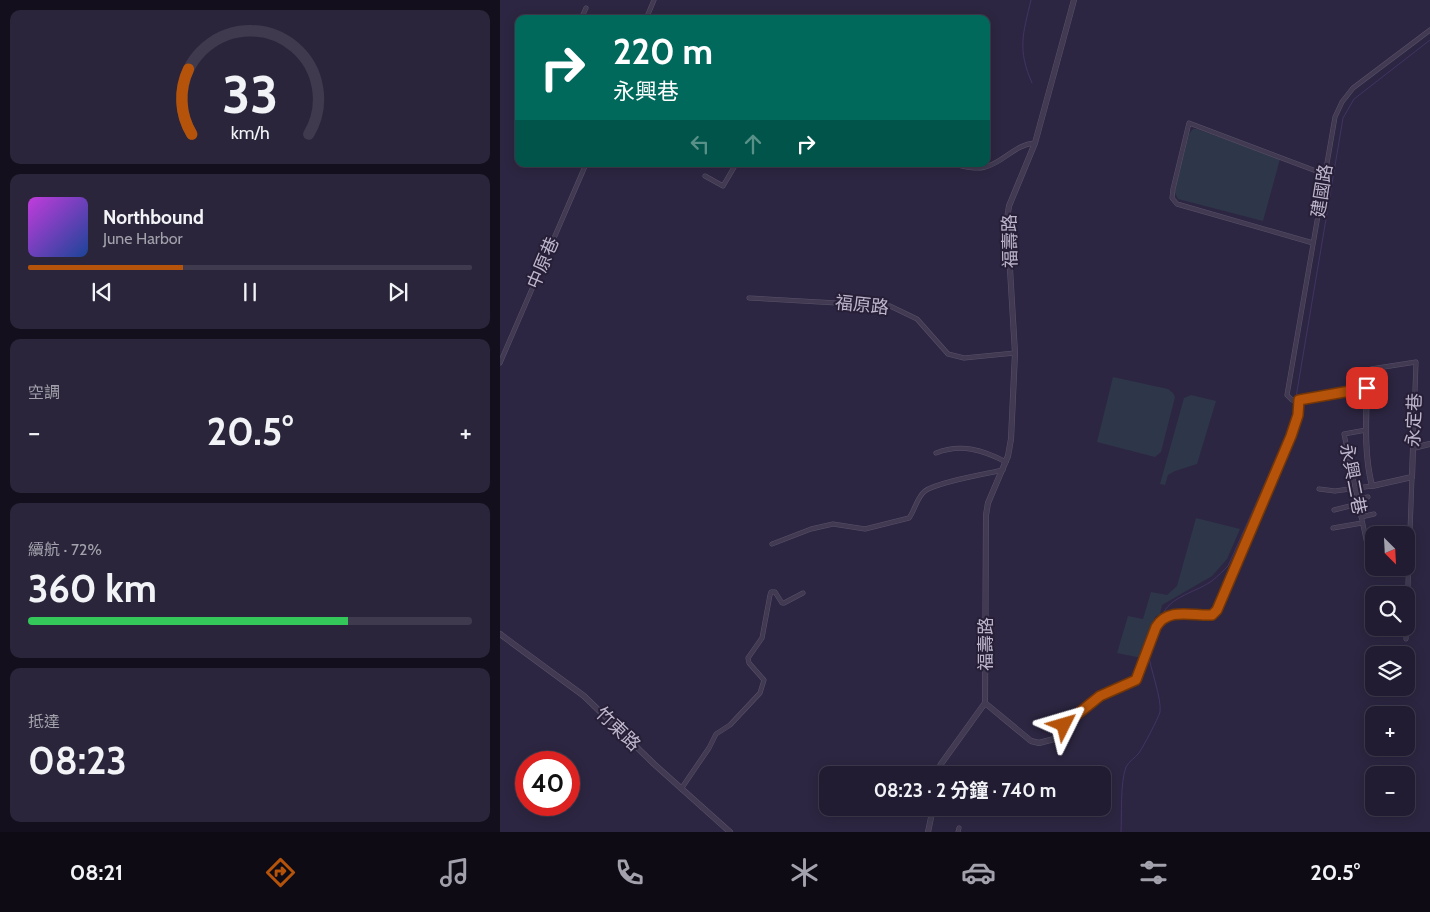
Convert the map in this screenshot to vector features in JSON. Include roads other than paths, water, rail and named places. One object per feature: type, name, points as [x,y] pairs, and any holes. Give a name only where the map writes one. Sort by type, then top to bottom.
[{"type":"street","points":[[648,15],[654,0]]},
{"type":"street","name":"福壽路","points":[[985,703],[986,515],[988,503],[1006,462],[1011,439],[1015,353],[1007,219],[1009,206],[1035,143],[1074,0]]},
{"type":"street","points":[[583,15],[586,8]]},
{"type":"street","name":"建國路","points":[[1296,400],[1287,395],[1335,117],[1342,102],[1353,88],[1430,30]]},
{"type":"street","points":[[1313,243],[1178,204],[1172,198],[1173,188],[1189,123],[1324,174]]},
{"type":"street","points":[[990,164],[1025,144],[1035,143]]},
{"type":"street","name":"中原巷","points":[[500,363],[585,167]]},
{"type":"street","points":[[705,176],[724,186],[734,167]]},
{"type":"street","points":[[970,167],[985,167]]},
{"type":"street","name":"福原路","points":[[749,298],[890,306],[917,318],[948,354],[964,358],[1015,353]]},
{"type":"street","name":"永定巷","points":[[1367,388],[1371,369],[1416,362],[1412,477]]},
{"type":"street","points":[[940,766],[985,703],[1031,741],[1039,743],[1050,741],[1058,735],[1068,720],[1100,696],[1136,680],[1156,627],[1165,616],[1178,614],[1212,615],[1217,610],[1291,436],[1298,415],[1296,400],[1367,388],[1367,467],[1372,486]]},
{"type":"street","name":"永興二巷","points":[[1365,539],[1344,434],[1366,430]]},
{"type":"street","points":[[1413,448],[1430,444]]},
{"type":"street","points":[[936,453],[949,448],[984,451],[1006,462]]},
{"type":"street","points":[[772,544],[811,529],[832,524],[865,529],[909,518],[926,490],[1003,470]]},
{"type":"street","points":[[1320,489],[1335,491],[1372,486],[1412,477],[1406,639]]},
{"type":"street","points":[[1357,499],[1368,497]]},
{"type":"street","points":[[1334,510],[1358,504]]},
{"type":"street","points":[[1361,517],[1374,514]]},
{"type":"street","points":[[1333,528],[1362,523]]},
{"type":"street","points":[[681,789],[709,748],[716,734],[730,725],[760,693],[764,680],[749,663],[748,658],[762,638],[771,592],[775,592],[782,603],[803,593]]},
{"type":"street","name":"竹東路","points":[[500,634],[584,696],[681,789],[730,832]]},
{"type":"street","points":[[928,832],[931,816]]},
{"type":"waterway","points":[[1031,0],[1024,32],[1023,51],[1027,71],[1032,83]]},
{"type":"waterway","points":[[1162,616],[1166,609],[1177,599],[1207,584],[1228,566],[1283,443],[1293,415],[1343,118],[1354,99],[1430,40]]},
{"type":"waterway","points":[[1151,644],[1158,627]]},
{"type":"waterway","points":[[1121,832],[1122,790],[1126,767],[1139,753],[1160,712],[1159,699],[1148,652]]}]
